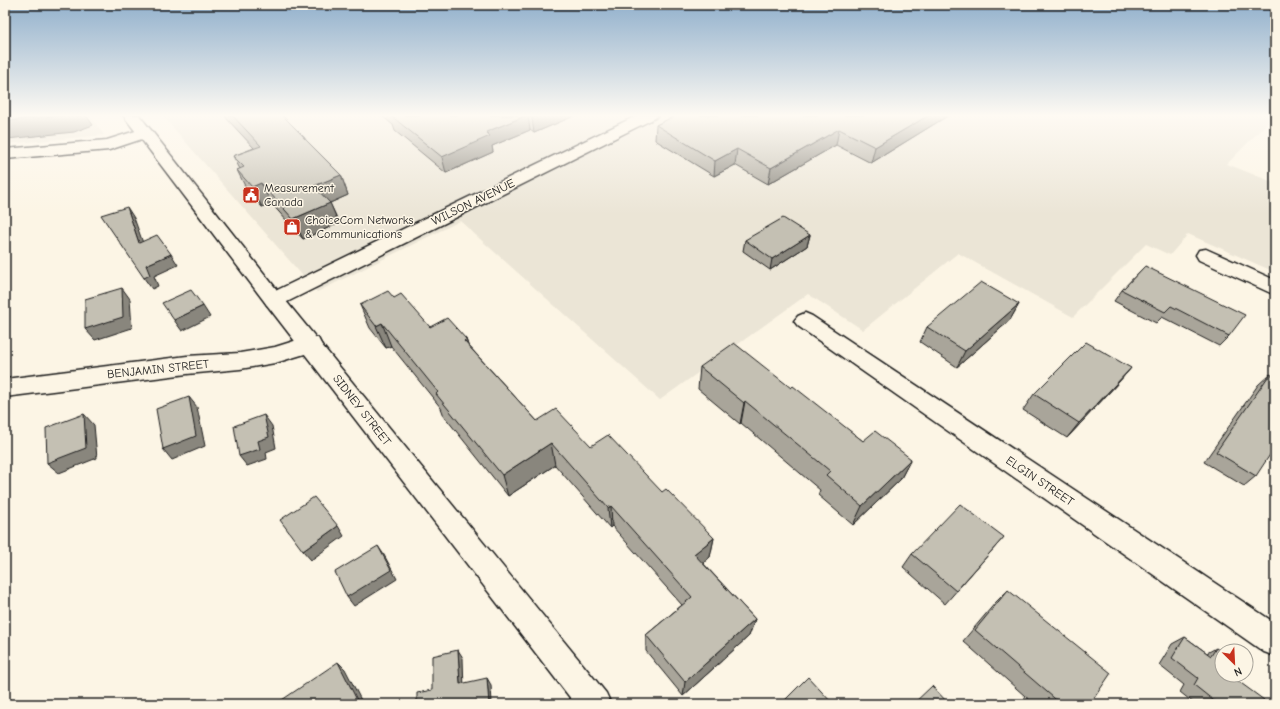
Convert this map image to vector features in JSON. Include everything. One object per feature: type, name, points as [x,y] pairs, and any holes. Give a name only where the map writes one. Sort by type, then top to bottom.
[{"type":"street","points":[[5,154],[73,148]]},
{"type":"street","name":"SIDNEY STREET","points":[[157,148],[274,300],[596,704]]},
{"type":"street","name":"WILSON AVENUE","points":[[274,300],[583,148]]},
{"type":"street","points":[[1206,256],[1275,288]]},
{"type":"street","name":"ELGIN STREET","points":[[806,321],[1275,641]]},
{"type":"street","name":"BENJAMIN STREET","points":[[5,388],[187,365],[240,361],[275,354],[310,344]]},
{"type":"shaded area","points":[[191,148],[1243,148],[1227,164],[1275,183],[1275,272],[1188,234],[1170,255],[1146,244],[1073,317],[958,253],[863,330],[808,294],[660,400],[460,221],[317,292]]},
{"type":"building","points":[[255,148],[314,148],[341,175],[314,186],[330,203],[293,219],[261,183],[252,187],[237,170],[244,167],[233,156]]},
{"type":"building","points":[[431,148],[462,148],[442,157]]},
{"type":"building","points":[[694,148],[806,148],[771,168],[737,149],[715,161]]},
{"type":"building","points":[[127,207],[139,243],[157,235],[171,254],[146,265],[150,275],[144,278],[101,215]]},
{"type":"building","points":[[783,218],[810,235],[772,259],[745,240]]},
{"type":"building","points":[[1145,266],[1245,315],[1229,336],[1171,306],[1165,312],[1122,290]]},
{"type":"building","points":[[981,282],[1019,304],[965,351],[927,327]]},
{"type":"building","points":[[122,288],[123,317],[85,329],[85,299]]},
{"type":"building","points":[[191,290],[203,306],[174,320],[162,303]]},
{"type":"building","points":[[388,291],[394,298],[401,294],[430,327],[447,318],[466,339],[464,341],[537,421],[556,409],[591,446],[608,435],[662,492],[666,489],[714,538],[694,554],[755,619],[685,682],[646,635],[692,597],[611,506],[608,508],[551,443],[502,475],[436,394],[438,392],[382,323],[376,326],[360,305]]},
{"type":"building","points":[[1086,342],[1131,368],[1079,423],[1034,394]]},
{"type":"building","points":[[734,343],[791,388],[793,386],[863,441],[875,431],[911,459],[862,506],[826,475],[830,471],[745,401],[744,403],[700,367]]},
{"type":"building","points":[[1270,374],[1275,377],[1275,447],[1256,476],[1216,452]]},
{"type":"building","points":[[189,397],[196,436],[163,449],[156,409]]},
{"type":"building","points":[[84,414],[86,448],[47,463],[46,428]]},
{"type":"building","points":[[264,415],[269,437],[258,441],[260,449],[239,456],[234,426]]},
{"type":"building","points":[[314,497],[338,526],[303,551],[280,520]]},
{"type":"building","points":[[960,504],[1004,537],[956,591],[912,554]]},
{"type":"building","points":[[378,546],[391,570],[347,597],[335,572]]},
{"type":"building","points":[[1008,590],[1111,673],[1090,704],[1061,704],[975,630]]},
{"type":"building","points":[[1185,637],[1211,656],[1214,651],[1214,683],[1241,683],[1264,700],[1262,704],[1218,704],[1194,685],[1198,678],[1172,658]]},
{"type":"building","points":[[458,650],[460,684],[487,678],[489,704],[417,704],[417,693],[432,690],[432,656]]},
{"type":"building","points":[[338,662],[358,702],[356,704],[276,704]]},
{"type":"building","points":[[808,677],[833,704],[781,704]]},
{"type":"building","points":[[932,686],[949,704],[913,704]]},
{"type":"place","name":"Measurement Canada","points":[[251,195]]},
{"type":"place","name":"ChoiceCom Networks & Communications","points":[[292,227]]}]
